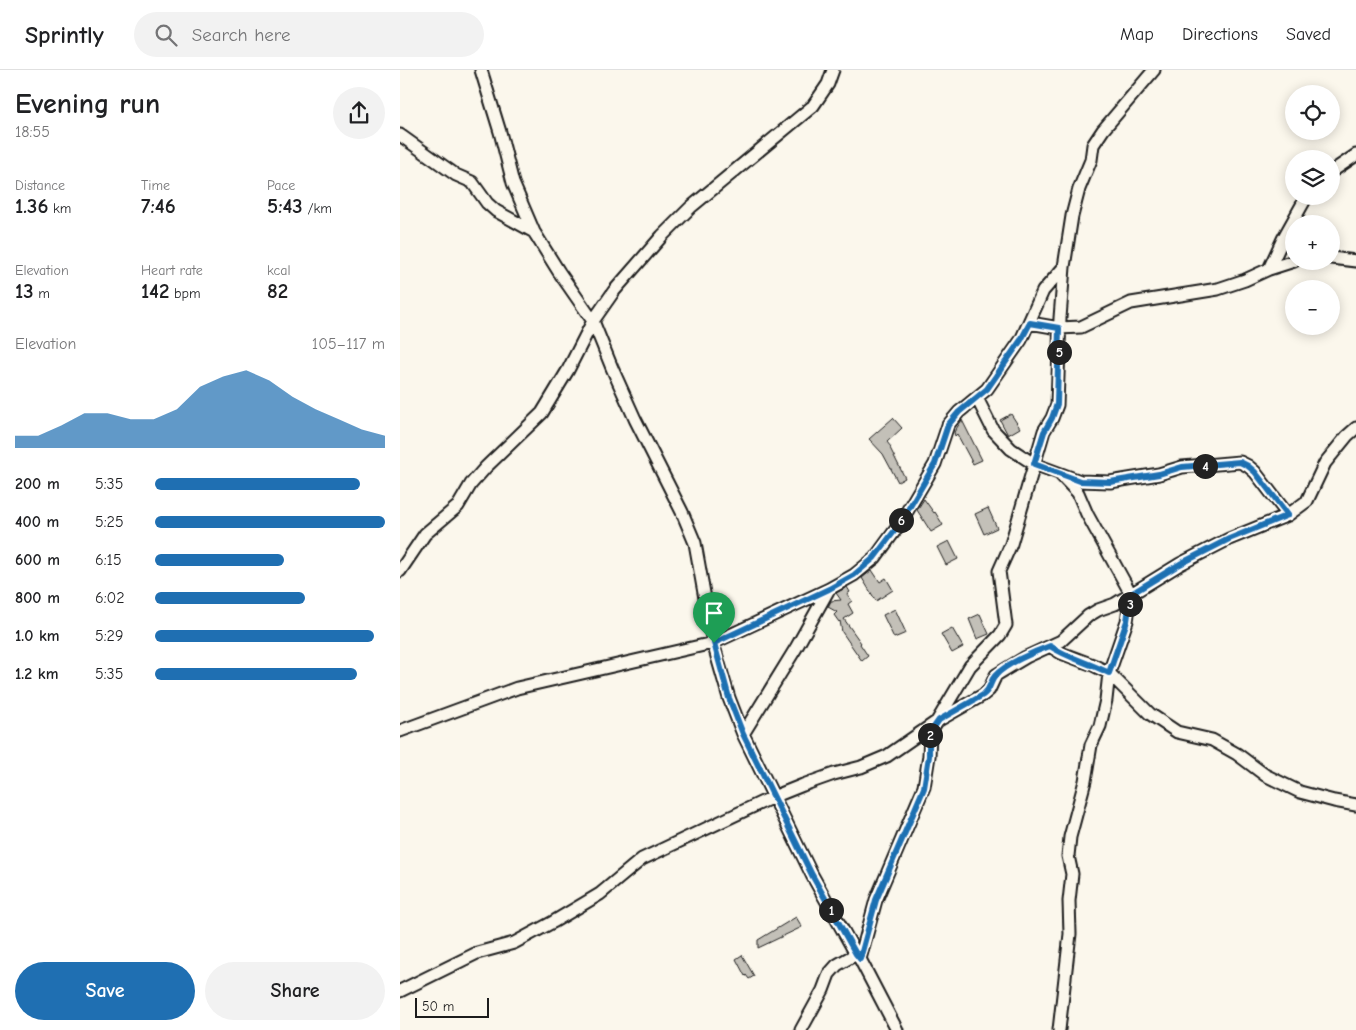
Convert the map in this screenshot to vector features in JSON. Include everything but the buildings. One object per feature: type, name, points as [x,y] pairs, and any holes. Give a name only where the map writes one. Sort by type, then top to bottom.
[{"type":"street","points":[[480,70],[500,132],[513,183],[534,232],[593,321],[635,419],[682,512],[695,543],[714,643],[729,698],[743,734],[812,875],[897,1030]]},
{"type":"street","points":[[400,571],[425,534],[458,506],[471,484],[486,467],[542,413],[568,370],[593,321],[614,291],[674,224],[691,208],[813,106],[828,84],[833,70]]},
{"type":"street","points":[[858,956],[876,900],[924,788],[929,756],[929,738],[932,730],[970,666],[1000,635],[1006,625],[999,571],[1011,544],[1044,432],[1057,404],[1059,328],[1064,267],[1074,207],[1091,160],[1094,145],[1103,130],[1154,70]]},
{"type":"street","points":[[400,136],[456,174],[472,182],[487,203],[496,211],[534,232]]},
{"type":"street","points":[[1340,166],[1356,155]]},
{"type":"street","points":[[1269,269],[1302,205]]},
{"type":"street","points":[[1340,259],[1356,261]]},
{"type":"street","points":[[1030,323],[1059,328],[1081,327],[1131,304],[1218,289],[1285,264]]},
{"type":"street","points":[[400,731],[517,688],[714,643],[829,589],[854,575],[874,558],[899,525],[935,464],[948,425],[959,412],[987,389],[1021,340],[1043,291],[1064,267]]},
{"type":"street","points":[[977,398],[993,430],[1012,449],[1034,464],[1060,474],[1080,481],[1110,482],[1159,474],[1182,467],[1240,462],[1255,472],[1288,515]]},
{"type":"street","points":[[400,991],[477,954],[514,943],[600,894],[642,858],[774,797],[887,756],[939,720],[983,695],[989,690],[996,675],[1011,665],[1065,638],[1088,616],[1115,604],[1180,564],[1229,539],[1288,515],[1307,501],[1325,463],[1356,428]]},
{"type":"street","points":[[1059,1030],[1070,934],[1069,900],[1072,874],[1068,856],[1070,837],[1085,781],[1090,745],[1100,726],[1106,700],[1109,673],[1127,621],[1131,594],[1078,493],[1060,474]]},
{"type":"street","points":[[743,734],[796,648],[829,589]]},
{"type":"street","points":[[1050,646],[1061,653],[1109,673],[1150,714],[1177,732],[1212,740],[1237,754],[1265,775],[1300,792],[1356,805]]},
{"type":"street","points":[[801,1030],[823,990],[829,974],[837,964],[858,956]]},
{"type":"route","points":[[1030,323],[1059,328],[1057,404],[1044,432],[1034,464],[1080,481],[1110,482],[1159,474],[1182,467],[1240,462],[1255,472],[1288,515],[1229,539],[1180,564],[1131,594],[1127,621],[1109,673],[1061,653],[1050,646],[1026,656],[996,675],[989,690],[983,695],[939,720],[929,738],[929,756],[924,788],[876,900],[860,959],[812,875],[743,734],[729,698],[714,643],[829,589],[854,575],[874,558],[899,525],[925,482],[935,464],[948,425],[959,412],[987,389],[1021,340],[1030,323]]}]
